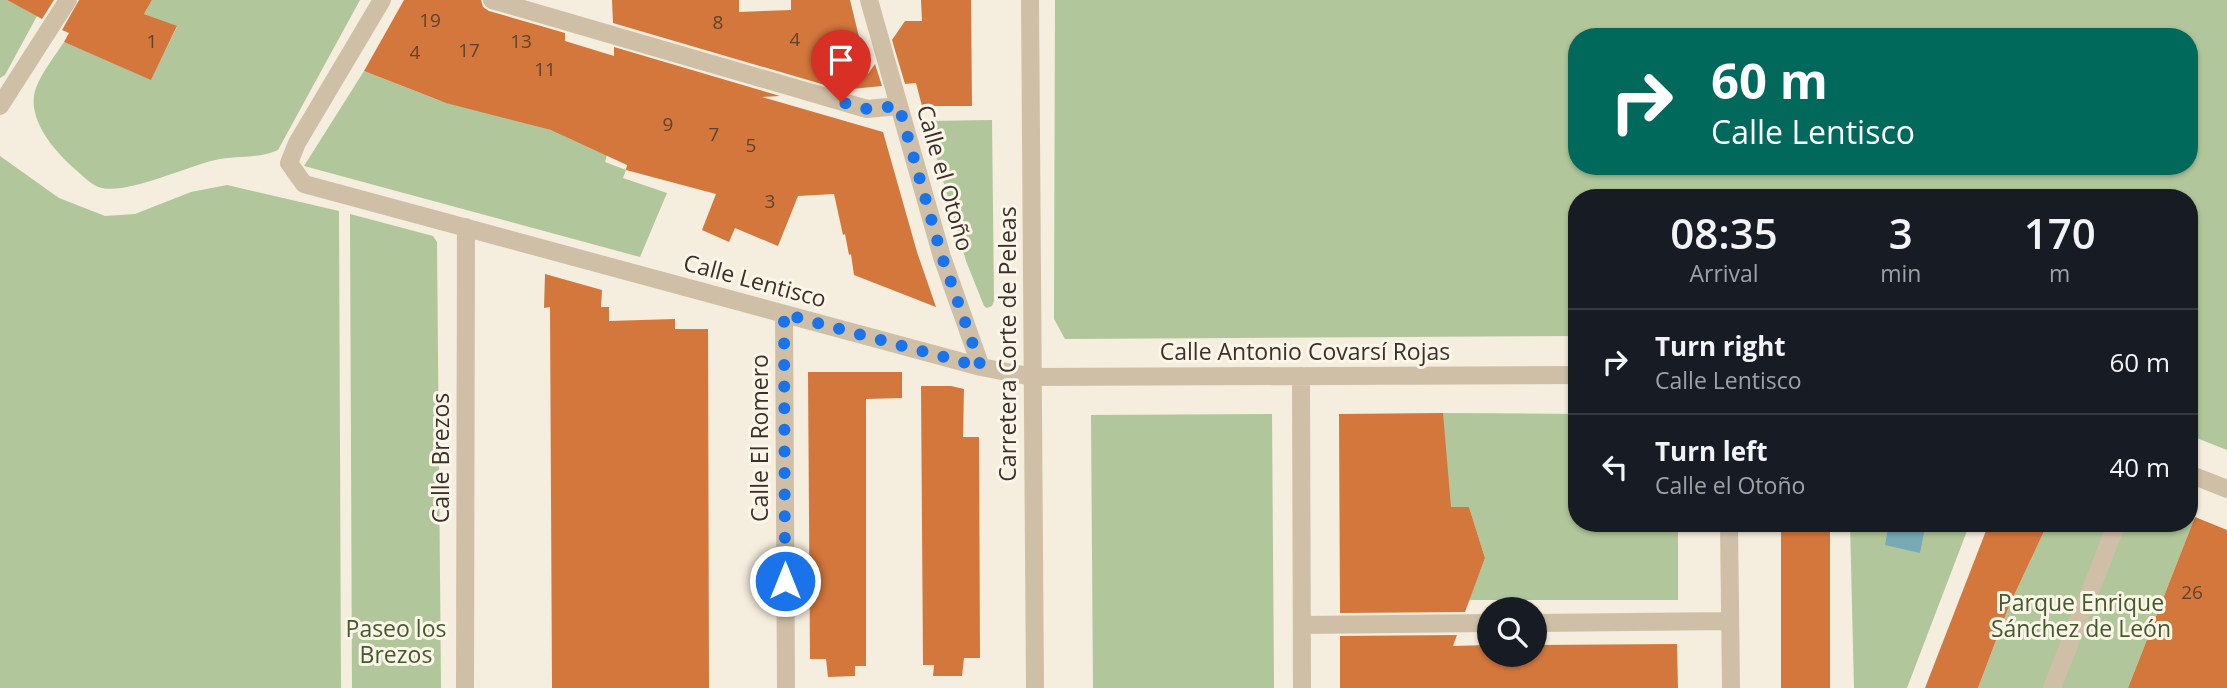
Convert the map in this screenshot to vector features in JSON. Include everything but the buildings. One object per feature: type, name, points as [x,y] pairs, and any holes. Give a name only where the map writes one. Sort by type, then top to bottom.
[{"type":"street","points":[[0,106],[68,0]]},
{"type":"street","name":"Calle Lentisco","points":[[382,0],[297,143],[289,163],[304,184],[981,367],[1033,377]]},
{"type":"street","points":[[492,0],[867,109],[899,106]]},
{"type":"street","name":"Calle el Otoño","points":[[869,0],[942,257],[981,367]]},
{"type":"street","name":"Carretera Corte de Peleas","points":[[1030,0],[1035,688]]},
{"type":"street","name":"Calle Brezos","points":[[465,688],[466,228]]},
{"type":"street","name":"Calle El Romero","points":[[784,314],[786,688]]},
{"type":"street","name":"Calle Antonio Covarsí Rojas","points":[[1033,377],[1568,375]]},
{"type":"street","points":[[1301,376],[1302,688]]},
{"type":"street","points":[[2198,478],[2227,489]]},
{"type":"street","points":[[1729,532],[1731,688]]},
{"type":"street","points":[[2053,688],[2114,532]]},
{"type":"street","points":[[1547,623],[1730,621]]},
{"type":"street","points":[[1302,625],[1477,623]]},
{"type":"green space","points":[[0,0],[7,0],[37,16],[5,75],[0,78]]},
{"type":"green space","points":[[152,0],[360,0],[278,150],[263,155],[215,160],[126,187],[98,187],[68,163],[44,134],[35,111],[36,88],[64,42],[151,79],[177,27],[144,14]]},
{"type":"green space","points":[[1055,0],[2227,0],[2227,450],[2198,439],[2198,189],[1568,189],[1568,336],[1065,339],[1054,319]]},
{"type":"green space","points":[[364,71],[438,100],[567,134],[607,155],[605,162],[626,170],[623,178],[667,193],[640,257],[304,166]]},
{"type":"green space","points":[[992,120],[994,301],[992,306],[987,308],[966,261],[926,121]]},
{"type":"green space","points":[[0,156],[59,198],[105,216],[135,214],[191,192],[227,185],[339,211],[341,688],[0,688]]},
{"type":"green space","name":"Paseo los Brezos","points":[[350,214],[433,236],[437,242],[441,688],[352,688]]},
{"type":"green space","points":[[1443,413],[1568,414],[1568,532],[1678,532],[1678,600],[1477,597],[1477,600],[1469,600],[1485,558],[1469,507],[1443,507]]},
{"type":"green space","points":[[1272,414],[1274,688],[1093,688],[1091,415]]},
{"type":"green space","points":[[1850,532],[1967,532],[1907,688],[1854,688]]},
{"type":"green space","name":"Parque Enrique Sánchez de León","points":[[2044,532],[2189,532],[2128,688],[1978,688],[2009,606]]},
{"type":"water","points":[[1887,532],[1924,532],[1920,553],[1885,545]]},
{"type":"route","points":[[785,581],[784,314],[981,367],[942,257],[899,106],[867,109],[841,102]]}]
